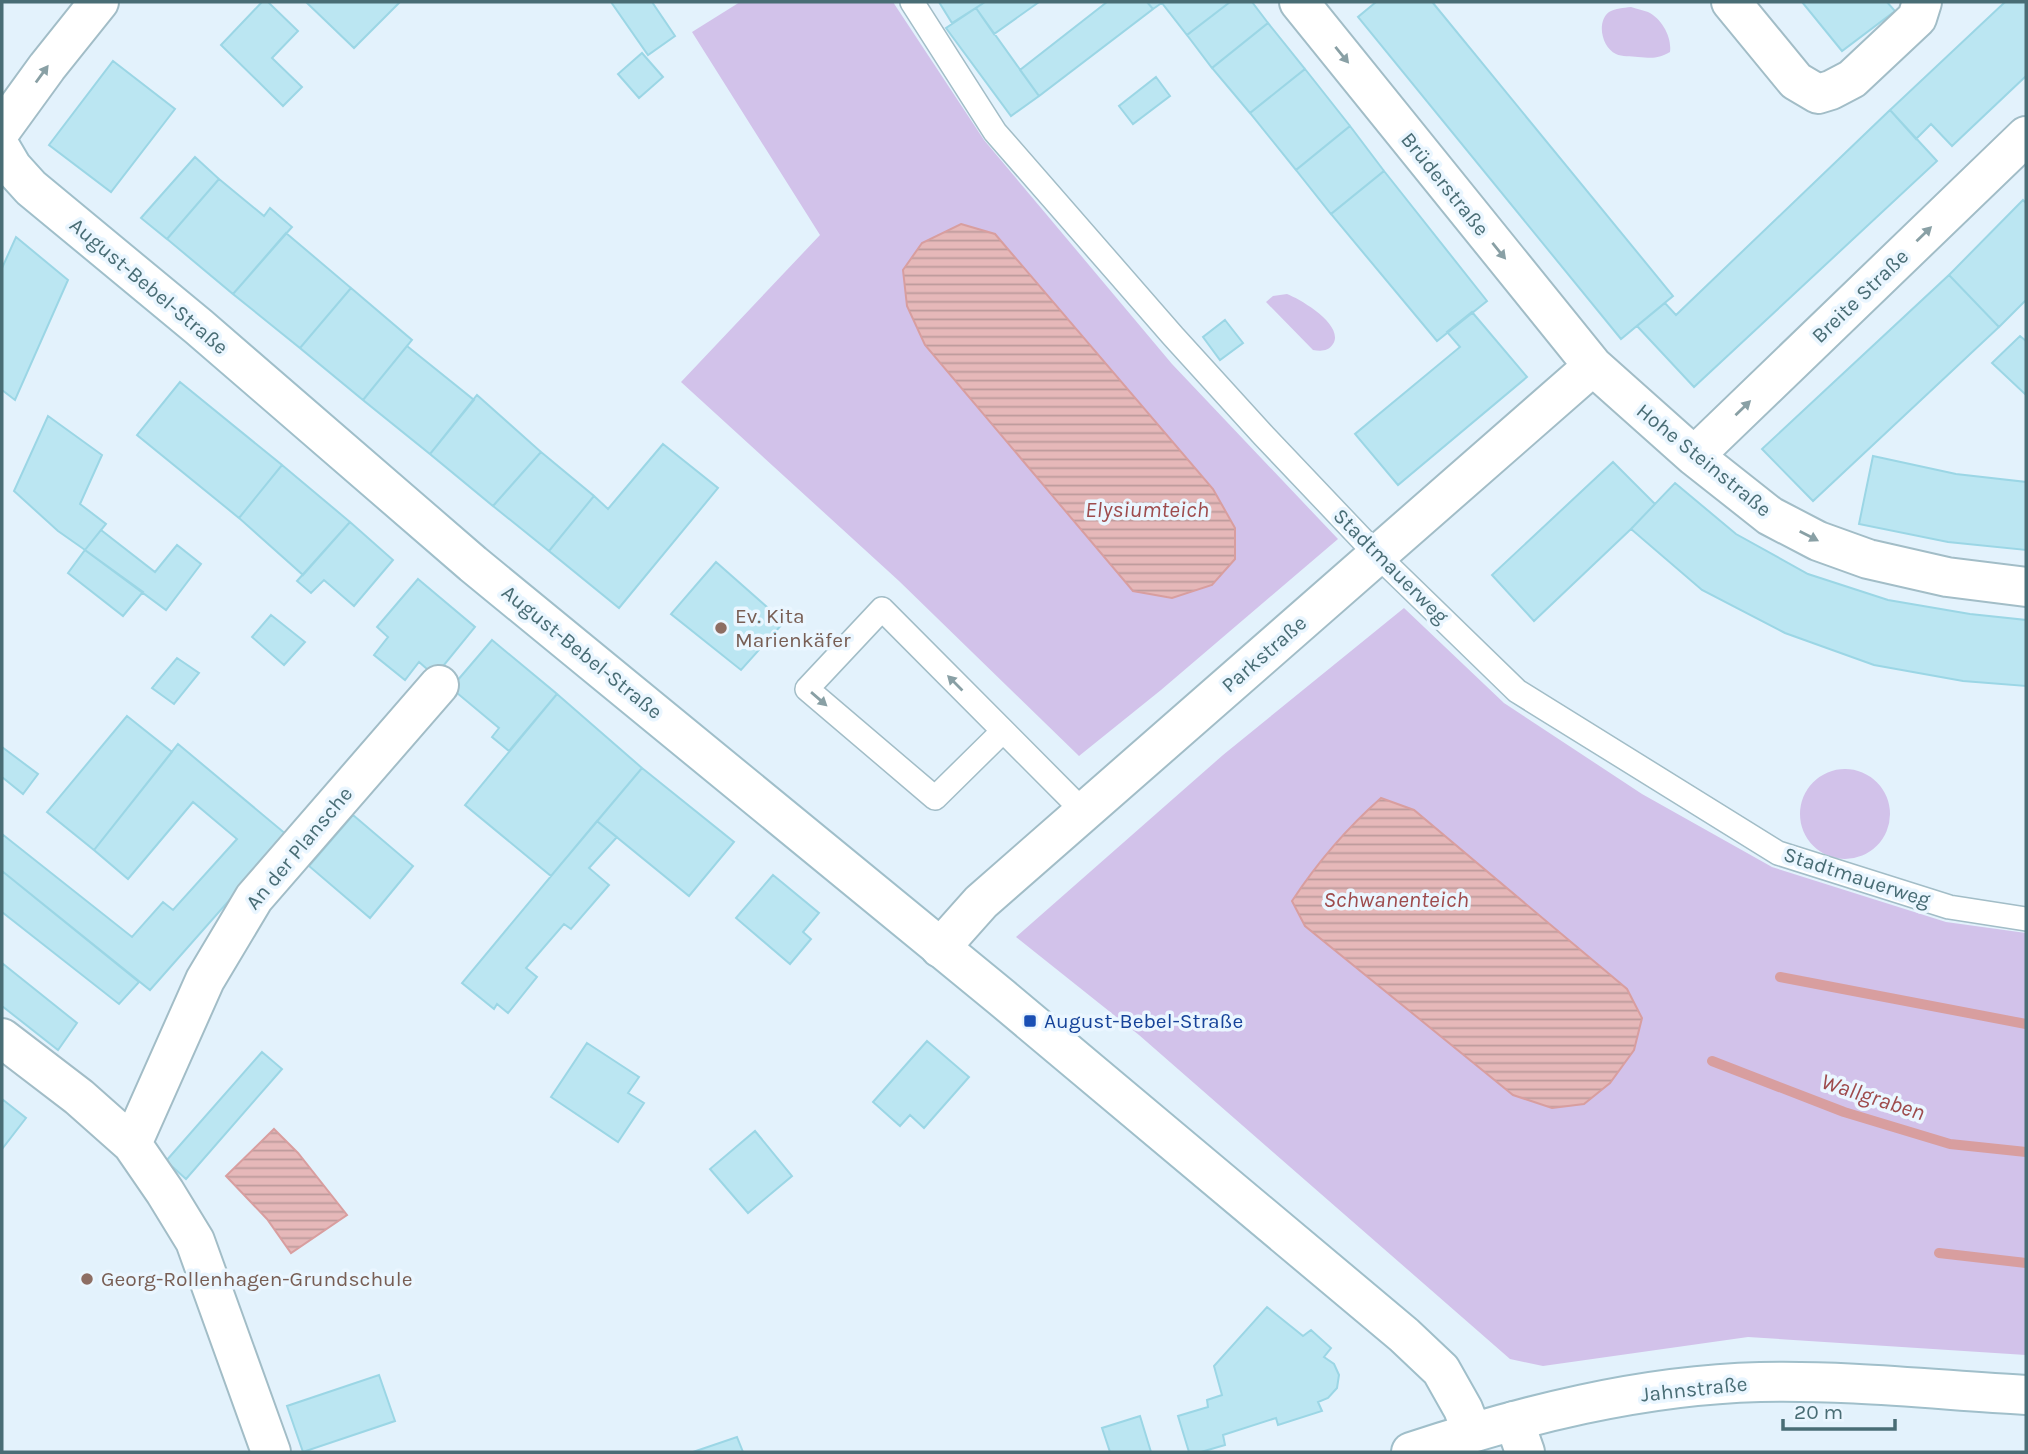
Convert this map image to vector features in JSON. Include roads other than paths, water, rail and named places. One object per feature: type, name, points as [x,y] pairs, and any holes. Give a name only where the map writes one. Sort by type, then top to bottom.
[{"type":"street","points":[[2,130],[47,67],[99,2]]},
{"type":"street","name":"Brüderstraße","points":[[1299,2],[1593,366]]},
{"type":"street","points":[[1731,2],[1796,81],[1818,94],[1852,79],[1917,18],[1922,2]]},
{"type":"street","name":"Breite Straße","points":[[1694,456],[2026,136]]},
{"type":"street","name":"August-Bebel-Straße","points":[[2,150],[12,167],[31,188],[200,327],[473,564],[1001,997],[1404,1335],[1441,1370],[1463,1409],[1472,1432]]},
{"type":"street","name":"Parkstraße","points":[[940,948],[981,902],[1593,366]]},
{"type":"street","name":"Hohe Steinstraße","points":[[1593,366],[1694,456],[1770,516],[1818,541],[1868,559],[1947,577],[2026,587]]},
{"type":"street","name":"An der Plansche","points":[[132,1144],[205,981],[254,898],[439,685]]},
{"type":"street","points":[[2,1038],[79,1097],[132,1144],[195,1241],[271,1452]]},
{"type":"street","name":"Jahnstraße","points":[[1411,1452],[1472,1432],[1519,1437],[1650,1392],[1758,1382],[1802,1382],[2026,1395]]},
{"type":"lane","name":"Stadtmauerweg","points":[[912,2],[995,132],[1173,336],[1377,555],[1517,691],[1778,853],[1949,906],[2026,919]]},
{"type":"lane","points":[[1003,731],[934,798],[807,689],[881,610],[1003,731],[1084,812]]},
{"type":"water","name":"Elysiumteich","points":[[961,224],[995,234],[1213,489],[1235,528],[1235,559],[1212,585],[1172,598],[1133,591],[925,345],[907,306],[903,270],[922,243]]},
{"type":"water","name":"Schwanenteich","points":[[1381,798],[1414,810],[1627,989],[1642,1018],[1634,1050],[1610,1083],[1584,1104],[1552,1108],[1513,1095],[1305,926],[1292,901],[1333,847]]},
{"type":"water","points":[[274,1129],[298,1153],[347,1215],[291,1253],[267,1219],[226,1176]]},
{"type":"waterway","name":"Wallgraben","points":[[1780,977],[2026,1024]]},
{"type":"waterway","name":"Wallgraben","points":[[1712,1061],[1844,1112],[1950,1144],[2026,1152]]},
{"type":"waterway","name":"Wallgraben","points":[[1939,1253],[2026,1263]]},
{"type":"place","name":"Ev. Kita Marienkäfer","points":[[721,628]]},
{"type":"place","name":"August-Bebel-Straße","points":[[1030,1021]]},
{"type":"place","name":"Georg-Rollenhagen-Grundschule","points":[[87,1279]]}]
